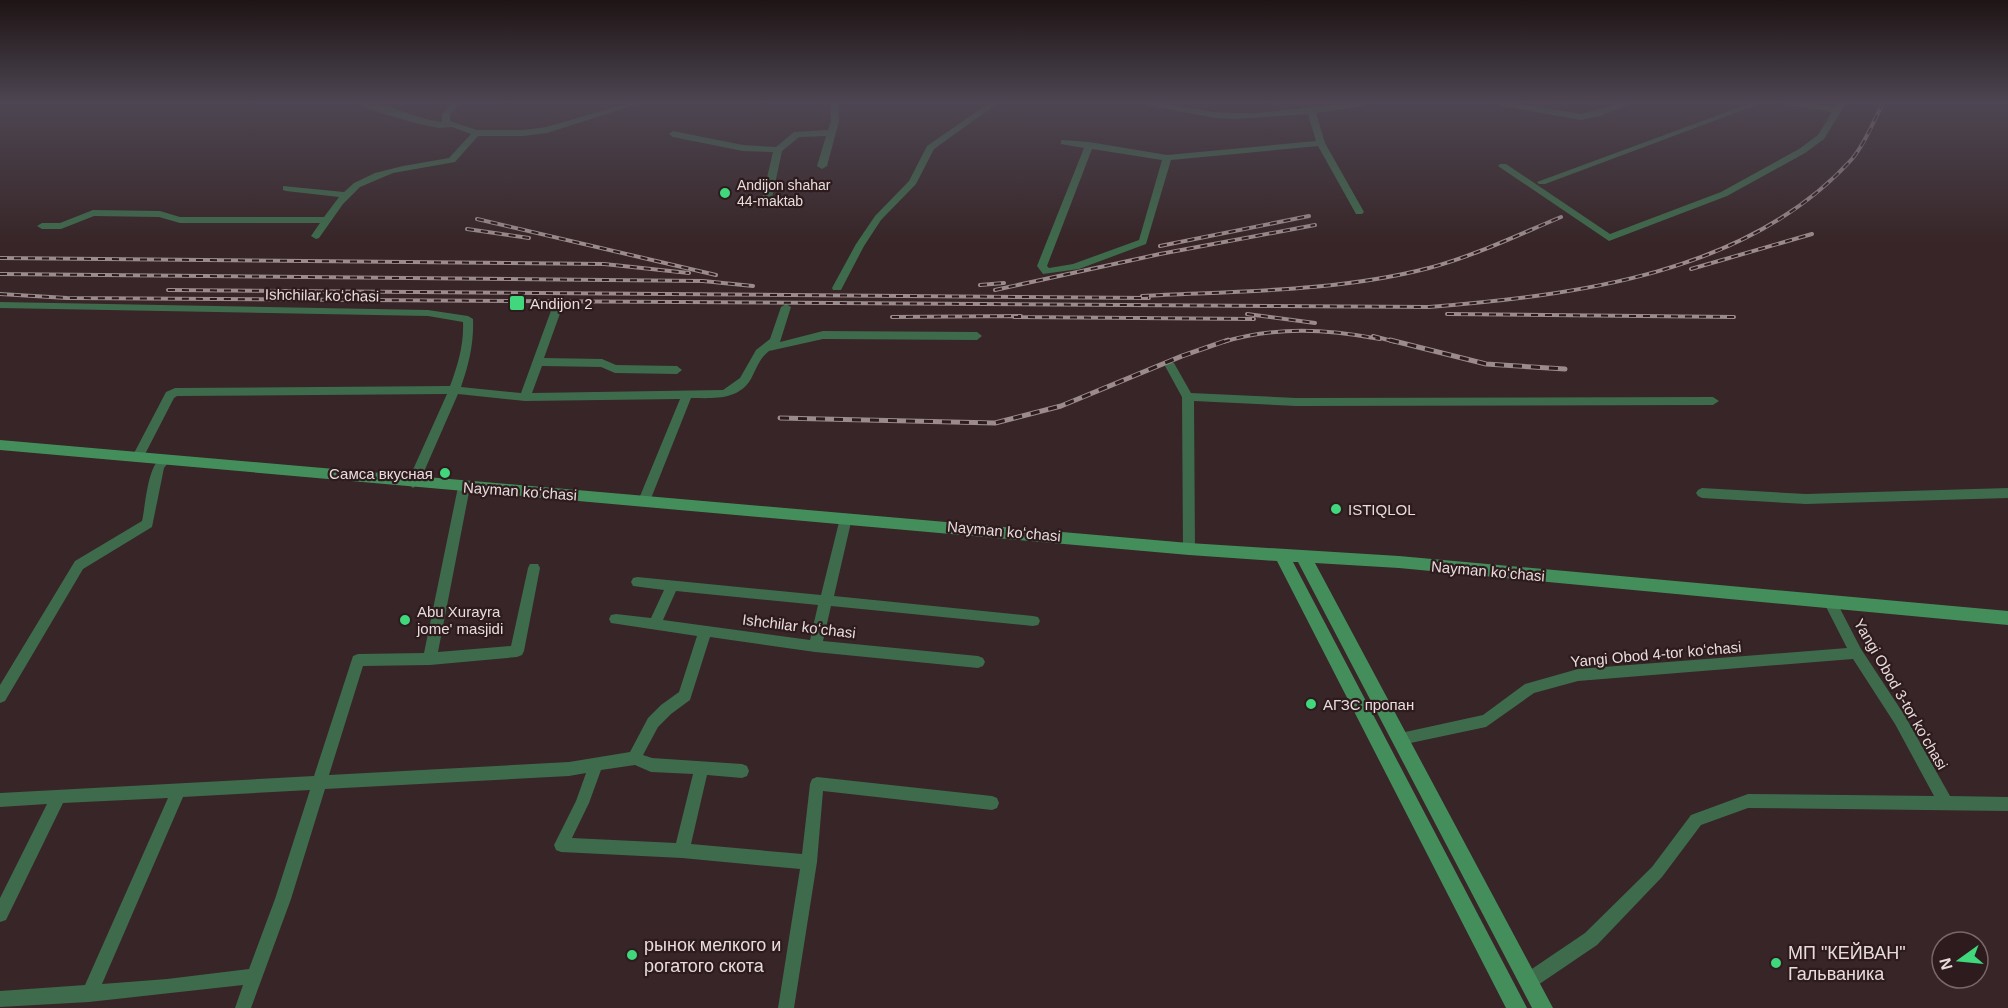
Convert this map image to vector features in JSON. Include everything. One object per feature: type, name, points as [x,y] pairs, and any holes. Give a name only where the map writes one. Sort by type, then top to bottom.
[{"type":"main road","name":"Nayman koʻchasi","points":[[0,445],[413,483],[846,518],[1189,549],[1400,562],[2008,618]]},
{"type":"main road","points":[[1282,555],[1517,1008]]},
{"type":"main road","points":[[1303,556],[1543,1008]]},
{"type":"street","points":[[316,236],[346,195],[374,176],[452,160],[463,150]]},
{"type":"street","points":[[766,203],[778,150]]},
{"type":"street","points":[[822,166],[827,150]]},
{"type":"street","points":[[837,288],[859,246],[878,218],[913,182],[929,150]]},
{"type":"street","points":[[1087,150],[1042,266],[1047,272],[1075,267],[1143,242],[1167,158]]},
{"type":"street","points":[[1115,150],[1167,158],[1249,150]]},
{"type":"street","points":[[1325,150],[1359,212]]},
{"type":"street","points":[[1542,182],[1629,150]]},
{"type":"street","points":[[1503,166],[1609,238],[1724,194],[1803,150]]},
{"type":"street","points":[[286,189],[346,195]]},
{"type":"street","points":[[42,226],[61,226],[93,213],[152,213],[180,220],[327,220]]},
{"type":"street","name":"Ishchilar koʻchasi","points":[[0,305],[458,316],[468,319],[469,335],[454,390],[413,483]]},
{"type":"street","points":[[767,349],[779,334],[786,307]]},
{"type":"street","points":[[525,397],[557,308]]},
{"type":"street","points":[[138,457],[170,395],[175,392],[454,390],[525,397],[724,394],[744,381],[760,353],[767,349],[823,335],[977,336]]},
{"type":"street","points":[[536,362],[602,363],[615,369],[677,370]]},
{"type":"street","points":[[1170,366],[1188,397],[1189,549]]},
{"type":"street","points":[[644,501],[687,394]]},
{"type":"street","points":[[1188,397],[1296,402],[1713,401]]},
{"type":"street","points":[[0,698],[78,565],[148,524],[158,467],[165,459]]},
{"type":"street","points":[[430,658],[464,487]]},
{"type":"street","points":[[1702,493],[1806,499],[2008,493]]},
{"type":"street","points":[[815,646],[846,518]]},
{"type":"street","points":[[243,1008],[321,783],[358,660],[430,658],[517,651],[534,568]]},
{"type":"street","points":[[637,582],[1033,621]]},
{"type":"street","points":[[655,624],[672,585]]},
{"type":"street","name":"Yangi Obod 3-tor koʻchasi","points":[[1829,601],[1856,653],[1900,720],[1946,804]]},
{"type":"street","name":"Ishchilar koʻchasi","points":[[616,619],[815,646],[978,662]]},
{"type":"street","points":[[635,758],[648,726],[670,705],[685,696],[705,632]]},
{"type":"street","name":"Yangi Obod 4-tor koʻchasi","points":[[1401,740],[1486,721],[1530,688],[1578,675],[1856,653]]},
{"type":"street","points":[[0,800],[569,769],[635,758],[651,765],[742,771]]},
{"type":"street","points":[[596,764],[582,803],[561,845],[682,851],[809,862]]},
{"type":"street","points":[[682,851],[701,770]]},
{"type":"street","points":[[786,1008],[809,862],[818,783],[992,802]]},
{"type":"street","points":[[89,994],[176,796]]},
{"type":"street","points":[[0,914],[58,798]]},
{"type":"street","points":[[1529,981],[1592,939],[1657,872],[1696,820],[1748,801],[2008,804]]},
{"type":"street","points":[[0,999],[89,994],[254,976]]},
{"type":"railway","points":[[0,294],[67,298],[1429,307],[1542,295],[1600,285],[1657,272],[1711,253],[1763,229],[1810,198],[1859,150]]},
{"type":"railway","points":[[1160,246],[1309,216]]},
{"type":"railway","points":[[1142,296],[1286,289],[1394,276],[1463,258],[1561,217]]},
{"type":"railway","points":[[477,219],[716,275]]},
{"type":"railway","points":[[995,290],[1160,254],[1315,225]]},
{"type":"railway","points":[[467,229],[529,238]]},
{"type":"railway","points":[[1691,269],[1812,234]]},
{"type":"railway","points":[[0,258],[604,264],[689,273]]},
{"type":"railway","points":[[0,274],[703,281],[753,286]]},
{"type":"railway","points":[[980,285],[1004,283]]},
{"type":"railway","points":[[168,290],[1149,298]]},
{"type":"railway","points":[[1247,314],[1315,323]]},
{"type":"railway","points":[[1447,314],[1734,317]]},
{"type":"railway","points":[[892,317],[1021,316]]},
{"type":"railway","points":[[1014,317],[1254,319]]},
{"type":"railway","points":[[1223,342],[1282,331],[1321,331],[1380,339]]},
{"type":"railway","points":[[1373,336],[1396,342]]},
{"type":"railway","points":[[780,418],[995,423],[1061,406],[1182,356],[1228,340]]},
{"type":"railway","points":[[1390,340],[1486,364],[1565,369]]},
{"type":"place","name":"Andijon shahar 44-maktab","points":[[725,193]]},
{"type":"place","name":"Andijon 2","points":[[517,303]]},
{"type":"place","name":"Самса вкусная","points":[[445,473]]},
{"type":"place","name":"ISTIQLOL","points":[[1336,509]]},
{"type":"place","name":"Abu Xurayra jome' masjidi","points":[[405,620]]},
{"type":"place","name":"АГЗС пропан","points":[[1311,704]]},
{"type":"place","name":"рынок мелкого и рогатого скота","points":[[632,955]]},
{"type":"place","name":"МП \"КЕЙВАН\" Гальваника","points":[[1776,963]]}]
